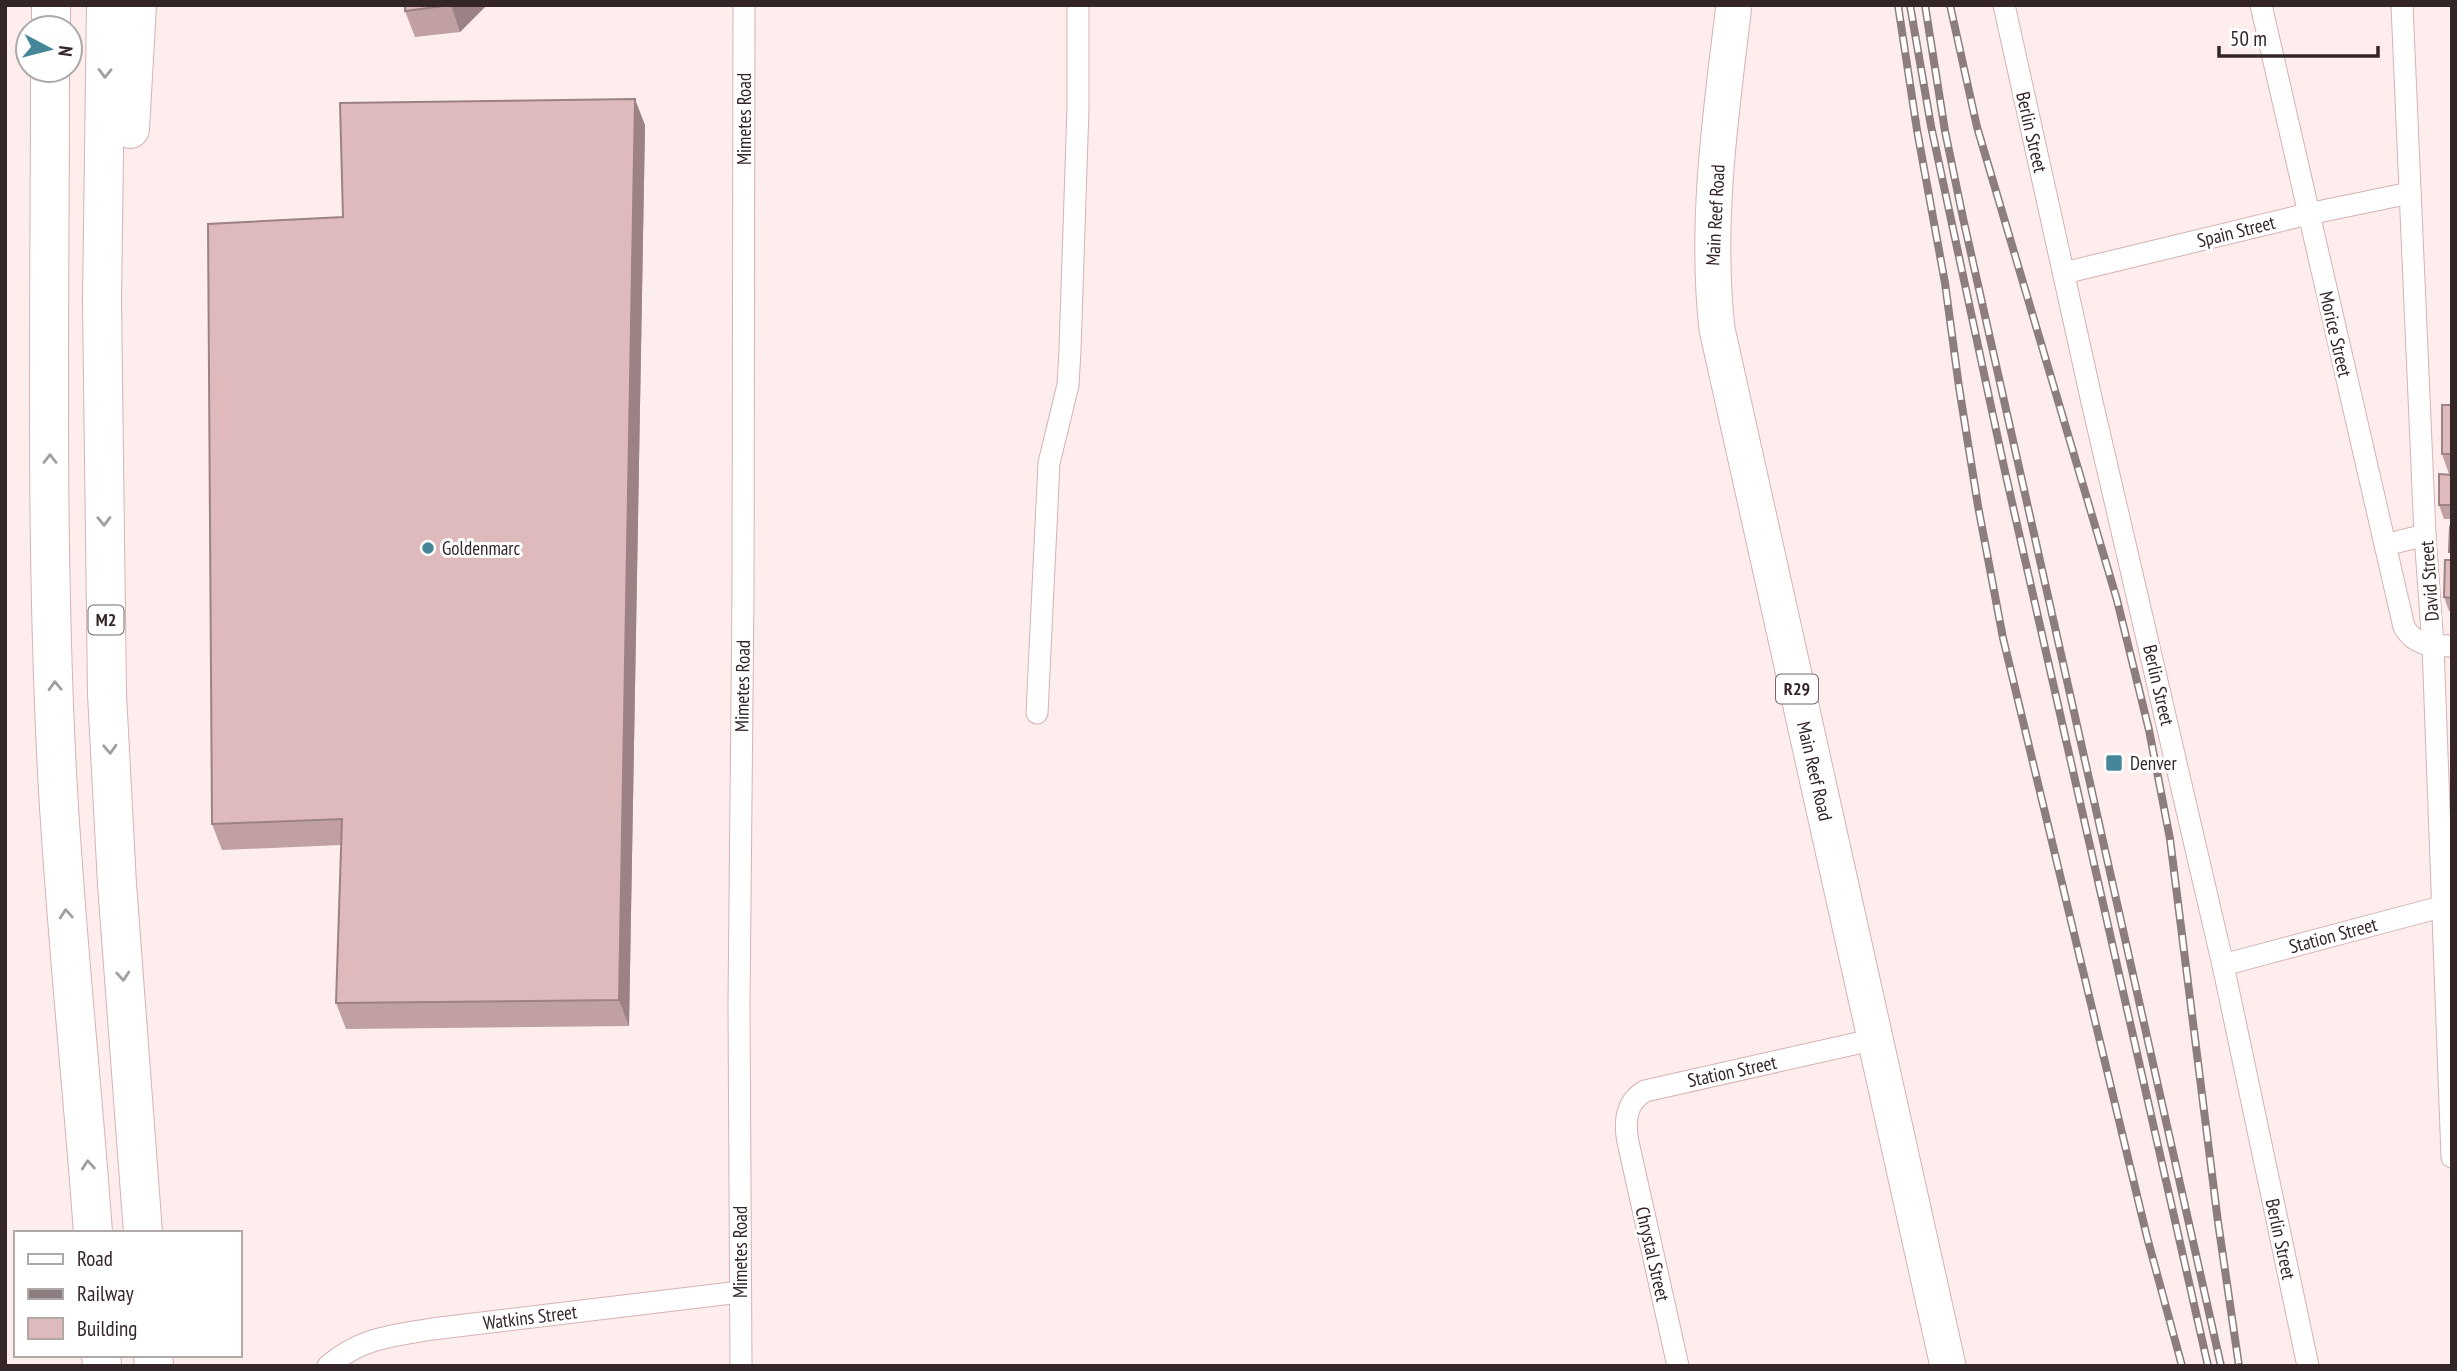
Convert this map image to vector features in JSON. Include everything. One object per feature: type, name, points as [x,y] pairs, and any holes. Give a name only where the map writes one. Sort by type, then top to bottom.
[{"type":"highway","name":"M2","points":[[106,5],[102,300],[107,708],[143,1231]]},
{"type":"highway","points":[[104,472],[124,231],[137,5]]},
{"type":"highway","points":[[50,84],[50,490],[57,770],[68,952],[93,1231]]},
{"type":"main road","name":"Main Reef Road","points":[[1734,5],[1712,209],[1717,329],[1948,1366]]},
{"type":"street","name":"Mimetes Road","points":[[741,1366],[744,5]]},
{"type":"street","points":[[1037,713],[1049,463],[1065,398],[1070,350],[1077,148],[1078,5]]},
{"type":"street","name":"Berlin Street","points":[[2004,5],[2224,965],[2308,1366]]},
{"type":"street","name":"Morice Street","points":[[2260,5],[2404,627],[2417,642],[2442,646]]},
{"type":"street","name":"David Street","points":[[2402,5],[2426,535],[2442,646],[2452,1157]]},
{"type":"street","name":"Spain Street","points":[[2064,273],[2410,192]]},
{"type":"street","points":[[2385,545],[2426,535]]},
{"type":"street","name":"Station Street","points":[[2224,965],[2447,905]]},
{"type":"street","name":"Station Street","points":[[1628,1142],[1626,1118],[1630,1105],[1636,1096],[1645,1091],[1876,1040]]},
{"type":"street","name":"Chrystal Street","points":[[1628,1142],[1678,1366]]},
{"type":"street","name":"Watkins Street","points":[[328,1366],[346,1350],[382,1337],[740,1292]]},
{"type":"building","points":[[405,5],[451,5],[405,11]]},
{"type":"building","name":"Goldenmarc","points":[[635,99],[619,1000],[336,1003],[342,819],[212,824],[208,224],[343,217],[340,103]]},
{"type":"building","points":[[2442,405],[2452,405],[2452,454],[2442,454]]},
{"type":"building","points":[[2439,474],[2452,475],[2452,505],[2439,505]]},
{"type":"building","points":[[2450,527],[2452,528],[2452,552],[2449,552]]},
{"type":"building","points":[[2445,560],[2452,560],[2452,598],[2444,597]]},
{"type":"railway","points":[[1898,5],[1917,130],[1945,283],[1978,506],[2003,638],[2147,1237],[2182,1366]]},
{"type":"railway","points":[[1910,5],[1931,126],[2004,467],[2208,1366]]},
{"type":"railway","points":[[1925,5],[1945,131],[1963,218],[2221,1366]]},
{"type":"railway","points":[[1950,5],[1977,127],[2117,600],[2149,730],[2170,839],[2218,1222],[2239,1366]]},
{"type":"place","name":"Goldenmarc","points":[[428,548]]},
{"type":"place","name":"Denver","points":[[2114,763]]}]
